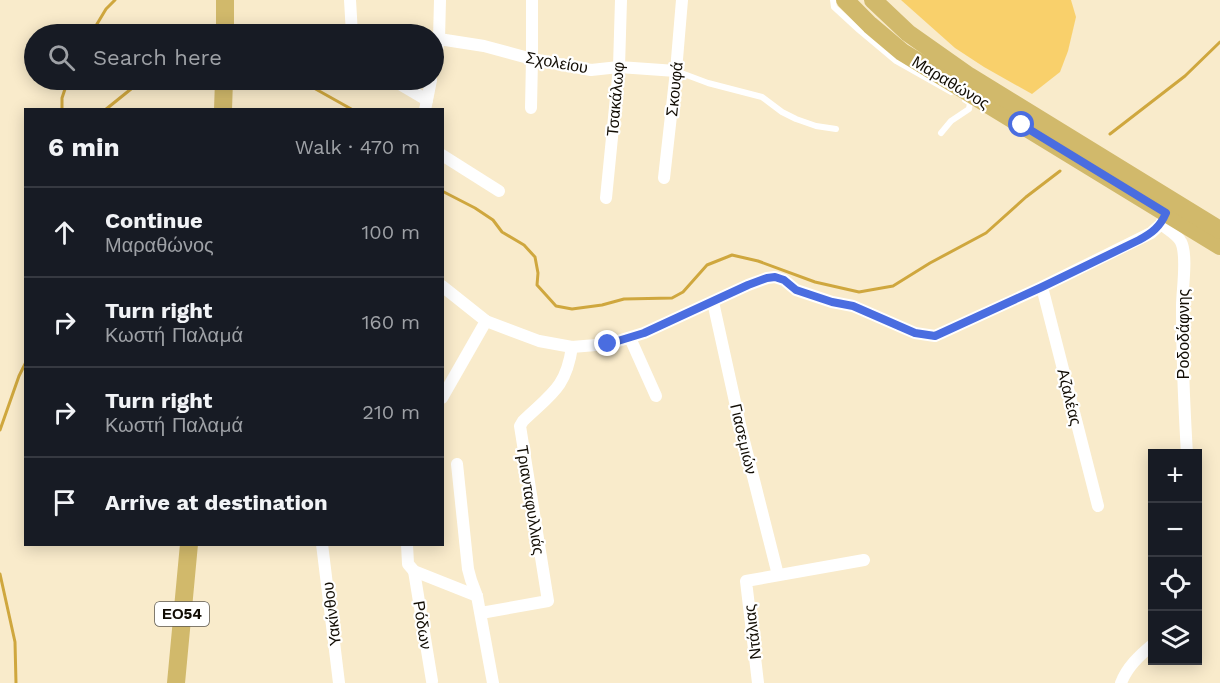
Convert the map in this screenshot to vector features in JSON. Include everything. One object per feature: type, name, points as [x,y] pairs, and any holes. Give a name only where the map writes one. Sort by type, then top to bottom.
[{"type":"main road","points":[[225,0],[225,24]]},
{"type":"main road","name":"Μαραθώνος","points":[[845,0],[902,52],[1164,219],[1220,246]]},
{"type":"main road","name":"Μαραθώνος","points":[[873,0],[908,33],[969,76],[1220,230]]},
{"type":"main road","points":[[223,108],[224,90]]},
{"type":"main road","name":"ΕΟ54","points":[[176,683],[189,546]]},
{"type":"street","points":[[350,0],[351,24]]},
{"type":"street","points":[[439,24],[440,0]]},
{"type":"street","points":[[531,0],[531,108]]},
{"type":"street","name":"Τσακάλωφ","points":[[606,198],[619,67],[621,0]]},
{"type":"street","name":"Σκουφά","points":[[664,178],[682,0]]},
{"type":"street","name":"Σχολείου","points":[[444,40],[484,46],[532,59],[591,70],[619,67],[676,71]]},
{"type":"street","points":[[406,90],[426,105],[429,90]]},
{"type":"street","points":[[444,156],[499,191]]},
{"type":"street","points":[[444,288],[486,321],[539,341],[572,347],[608,344],[630,338],[767,278],[775,277],[784,280],[796,290],[832,302],[853,306],[915,333],[935,336],[1042,287],[1151,233],[1164,219]]},
{"type":"street","name":"Ροδοδάφνης","points":[[1164,219],[1182,243],[1184,253],[1183,386],[1187,449]]},
{"type":"street","name":"Αζαλέας","points":[[1042,287],[1098,506]]},
{"type":"street","name":"Γιασεμιών","points":[[714,302],[741,429],[778,574]]},
{"type":"street","points":[[444,394],[486,321]]},
{"type":"street","points":[[630,338],[656,396]]},
{"type":"street","name":"Τριανταφυλλιάς","points":[[480,613],[548,601],[520,426],[561,383],[567,373],[572,347]]},
{"type":"street","points":[[457,464],[468,569],[477,596],[493,683]]},
{"type":"street","name":"Υακίνθου","points":[[322,546],[339,683]]},
{"type":"street","name":"Ρόδων","points":[[407,550],[408,564],[414,571],[432,681]]},
{"type":"street","points":[[778,574],[864,560]]},
{"type":"street","points":[[414,571],[477,596]]},
{"type":"street","name":"Ντάλιας","points":[[758,683],[746,581],[778,574]]},
{"type":"street","points":[[1121,683],[1134,661],[1148,649]]},
{"type":"lane","points":[[832,0],[834,7],[896,61],[970,103],[969,108],[951,121],[941,133]]},
{"type":"lane","points":[[676,71],[762,97],[796,119],[816,126],[836,129]]},
{"type":"shaded area","points":[[901,0],[1071,0],[1076,17],[1068,51],[1060,72],[1032,94],[955,48]]},
{"type":"waterway","points":[[97,24],[115,0]]},
{"type":"waterway","points":[[1110,134],[1185,76],[1220,42]]},
{"type":"waterway","points":[[62,108],[65,90]]},
{"type":"waterway","points":[[107,108],[130,90]]},
{"type":"waterway","points":[[317,90],[349,108]]},
{"type":"waterway","points":[[444,192],[475,208],[493,220],[502,232],[524,245],[535,257],[538,273],[537,285],[556,306],[572,309],[624,299],[672,298],[683,292],[707,265],[732,255],[758,261],[815,282],[859,292],[893,286],[986,233],[1026,197],[1060,171]]},
{"type":"waterway","points":[[0,430],[24,366]]},
{"type":"waterway","points":[[0,574],[15,642],[16,683]]},
{"type":"route","points":[[608,344],[644,333],[748,285],[775,277],[784,280],[796,290],[832,302],[853,306],[915,333],[935,336],[1139,240],[1161,224],[1166,213],[1022,125]]}]
